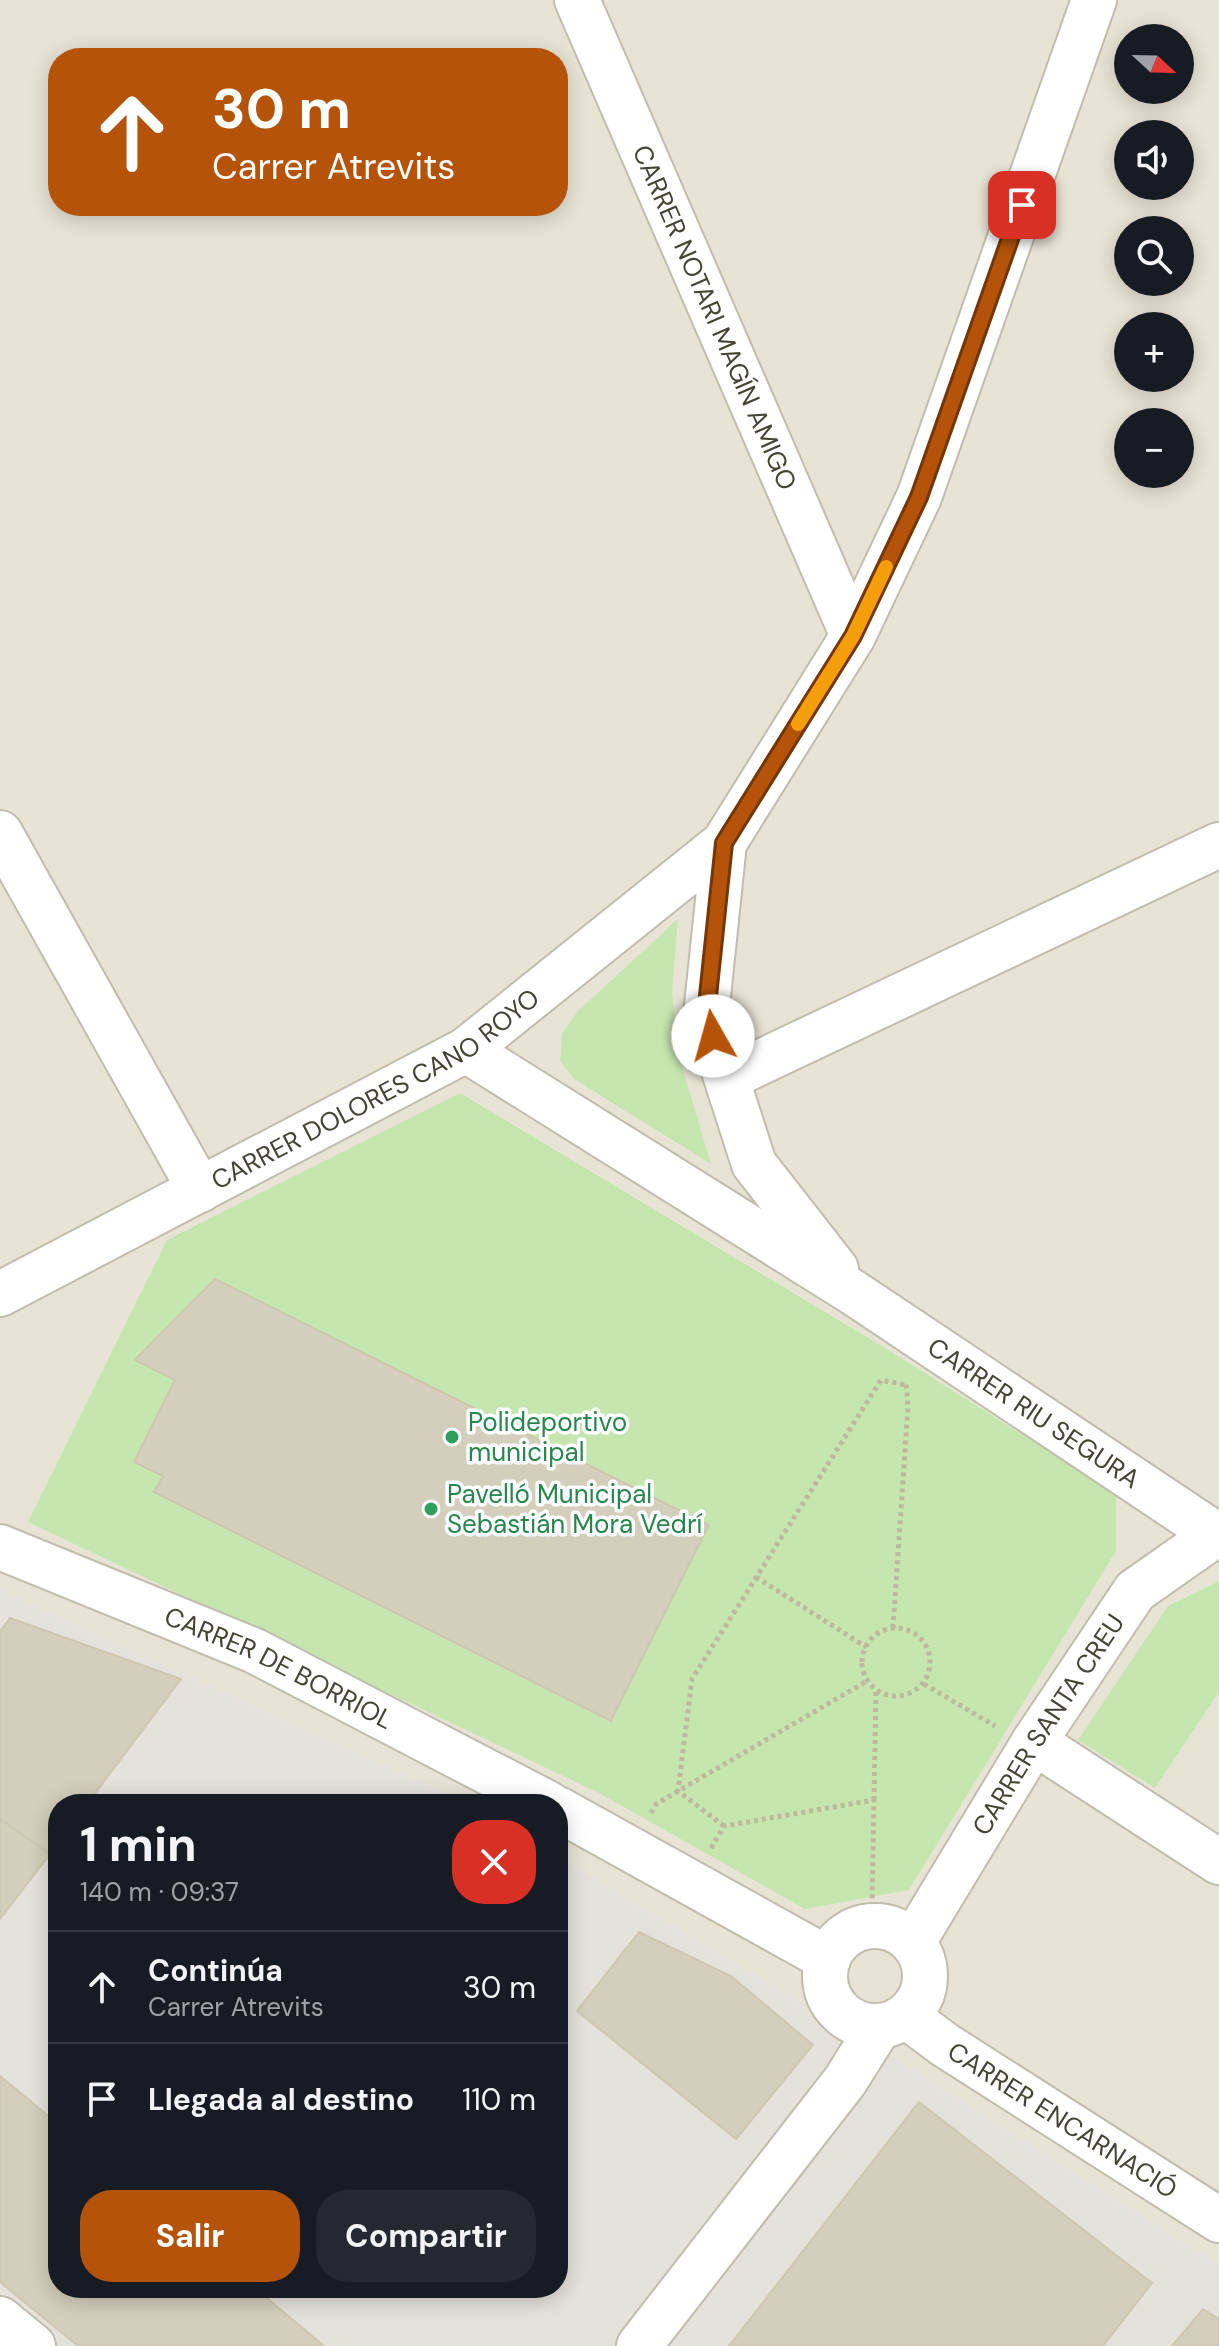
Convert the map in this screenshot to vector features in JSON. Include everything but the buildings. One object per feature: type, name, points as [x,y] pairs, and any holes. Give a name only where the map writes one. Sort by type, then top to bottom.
[{"type":"street","name":"CARRER NOTARI MAGÍN AMIGO","points":[[577,0],[853,636]]},
{"type":"street","points":[[854,1293],[754,1164],[706,1015],[724,843],[853,636],[919,497],[1094,0]]},
{"type":"street","points":[[0,833],[200,1190]]},
{"type":"street","name":"CARRER DOLORES CANO ROYO","points":[[0,1294],[466,1050],[724,843]]},
{"type":"street","points":[[727,1078],[1219,845]]},
{"type":"street","name":"CARRER RIU SEGURA","points":[[466,1050],[854,1293],[1217,1533]]},
{"type":"street","points":[[700,1196],[754,1164]]},
{"type":"street","name":"CARRER SANTA CREU","points":[[913,1942],[1033,1745],[1135,1591],[1217,1533]]},
{"type":"street","name":"CARRER DE BORRIOL","points":[[6,1560],[255,1651],[530,1794]]},
{"type":"street","points":[[1033,1745],[1219,1862]]},
{"type":"street","points":[[568,1815],[828,1959]]},
{"type":"street","points":[[639,2346],[893,2021],[920,2000],[926,1980],[924,1960],[913,1942],[887,1926],[872,1925],[845,1936],[835,1946],[828,1959],[825,1981],[832,2002],[847,2018],[857,2023],[893,2021]]},
{"type":"street","name":"CARRER ENCARNACIÓ","points":[[893,2021],[945,2045],[1219,2220]]},
{"type":"street","points":[[0,2319],[33,2346]]},
{"type":"path","points":[[893,1628],[908,1407],[905,1368],[923,1339]]},
{"type":"path","points":[[678,1791],[692,1679],[881,1380],[906,1385]]},
{"type":"path","points":[[756,1577],[866,1647]]},
{"type":"path","points":[[893,1628],[909,1630],[926,1645],[931,1662],[924,1684],[910,1694],[898,1697],[876,1690],[867,1681],[862,1658],[873,1637],[893,1628]]},
{"type":"path","points":[[645,1825],[656,1804],[867,1681]]},
{"type":"path","points":[[924,1684],[1033,1745]]},
{"type":"path","points":[[872,1901],[876,1690]]},
{"type":"path","points":[[678,1791],[724,1826],[874,1800]]},
{"type":"path","points":[[710,1849],[724,1826]]},
{"type":"shaded area","points":[[0,0],[1219,0],[1219,1581],[1168,1606],[1219,1692],[1219,2264],[875,2045],[568,1862],[568,1794],[448,1794],[0,1589]]},
{"type":"shaded area","points":[[0,1589],[448,1794],[48,1794],[48,2298],[568,2298],[568,1862],[875,2045],[1219,2264],[1219,2346],[0,2346]]},
{"type":"green space","points":[[678,919],[672,993],[680,1060],[711,1164],[574,1079],[560,1061],[562,1034],[577,1012]]},
{"type":"green space","name":"Polideportivo municipal","points":[[460,1093],[890,1351],[1116,1494],[1116,1551],[909,1890],[805,1909],[599,1793],[28,1522],[167,1240]]},
{"type":"green space","points":[[1219,1581],[1219,1692],[1155,1788],[1078,1740],[1168,1606]]},
{"type":"slow traffic","points":[[798,724],[853,636],[886,567]]},
{"type":"place","name":"Polideportivo municipal","points":[[452,1437]]},
{"type":"place","name":"Pavelló Municipal Sebastián Mora Vedrí","points":[[431,1509]]},
{"type":"route","points":[[713,1036],[706,1015],[724,843],[853,636],[919,497],[1022,205]]}]
